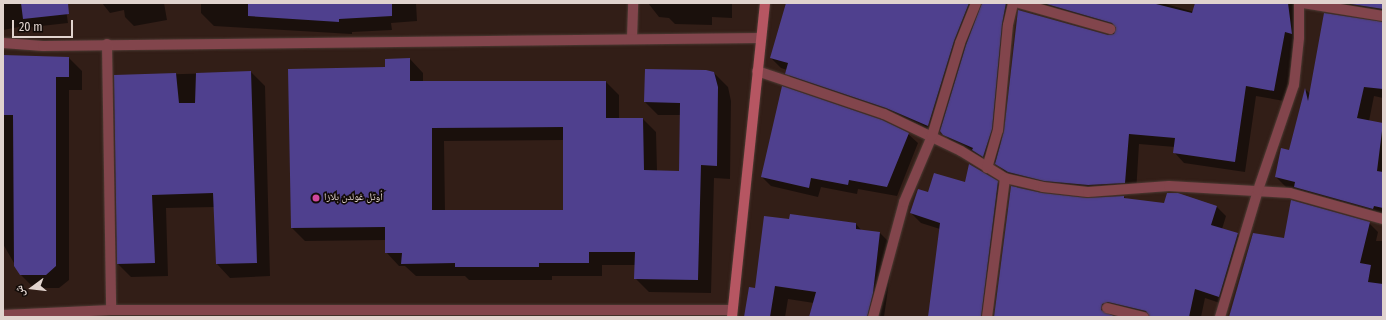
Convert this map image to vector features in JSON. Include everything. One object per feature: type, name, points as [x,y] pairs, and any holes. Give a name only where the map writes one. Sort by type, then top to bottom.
[{"type":"street","points":[[632,38],[633,3]]},
{"type":"street","points":[[3,315],[111,310],[731,314],[765,3]]},
{"type":"street","points":[[874,317],[904,202],[932,136],[960,43],[976,3]]},
{"type":"street","points":[[987,168],[998,130],[1008,25],[1013,3]]},
{"type":"street","points":[[1019,3],[1110,29]]},
{"type":"street","points":[[1220,317],[1258,190],[1294,85],[1299,38],[1299,3]]},
{"type":"street","points":[[1304,3],[1383,16]]},
{"type":"street","points":[[3,44],[761,38]]},
{"type":"street","points":[[107,44],[111,310]]},
{"type":"street","points":[[757,71],[884,114],[932,136],[1005,178],[1042,186],[1082,191],[1169,186],[1258,190],[1318,199],[1383,218]]},
{"type":"street","points":[[987,317],[1005,178]]},
{"type":"street","points":[[1107,308],[1144,317]]},
{"type":"building","points":[[21,3],[68,3],[69,14],[23,19]]},
{"type":"building","points":[[248,3],[392,3],[392,16],[339,19],[339,22],[248,16]]},
{"type":"building","points":[[786,3],[969,3],[954,41],[928,126],[886,108],[785,74],[788,63],[770,58]]},
{"type":"building","points":[[982,3],[1006,3],[1002,24],[992,129],[983,157],[972,150],[973,148],[943,135],[940,131],[966,45]]},
{"type":"building","points":[[1043,3],[1152,3],[1192,13],[1195,3],[1288,3],[1292,34],[1285,32],[1274,91],[1246,86],[1235,162],[1173,153],[1175,138],[1129,134],[1125,183],[1088,185],[1044,181],[1008,172],[995,164],[1004,131],[1018,10],[1108,35],[1114,34],[1116,28],[1112,23]]},
{"type":"building","points":[[1344,3],[1383,3],[1383,9]]},
{"type":"building","points":[[1324,13],[1383,22],[1383,89],[1364,87],[1357,118],[1383,123],[1377,171],[1383,172],[1383,208],[1374,206],[1373,209],[1294,187],[1295,182],[1275,177],[1281,148],[1289,150],[1305,88],[1308,101]]},
{"type":"building","points":[[3,55],[69,57],[69,77],[56,77],[56,266],[46,275],[20,275],[14,266],[13,115],[3,115]]},
{"type":"building","points":[[410,58],[410,81],[606,81],[606,118],[643,118],[644,170],[679,171],[680,103],[644,102],[645,69],[706,70],[714,72],[718,87],[717,166],[701,165],[698,280],[634,279],[635,252],[589,252],[589,263],[539,263],[539,267],[455,267],[455,263],[401,264],[402,253],[385,253],[385,227],[291,228],[288,69],[385,67],[385,59]],"holes":[[[563,127],[563,210],[432,210],[432,128]]]},
{"type":"building","points":[[251,71],[257,263],[216,264],[213,193],[152,195],[155,263],[117,264],[114,75],[176,73],[179,103],[195,103],[196,73]]},
{"type":"building","points":[[782,86],[882,120],[909,133],[887,187],[849,180],[848,185],[811,178],[809,188],[761,177]]},
{"type":"building","points":[[969,164],[998,181],[981,317],[928,317],[940,223],[910,213],[918,189],[928,192],[934,173],[965,182]]},
{"type":"building","points":[[1011,186],[1042,193],[1087,198],[1124,196],[1124,198],[1164,203],[1167,193],[1178,193],[1217,206],[1211,225],[1238,233],[1219,297],[1195,289],[1189,317],[1150,317],[1146,311],[1108,302],[1102,304],[1101,310],[1116,317],[994,317]]},
{"type":"building","points":[[1291,200],[1370,222],[1360,263],[1371,265],[1368,282],[1383,284],[1383,317],[1229,317],[1253,233],[1284,238]]},
{"type":"building","points":[[790,214],[856,223],[856,229],[880,232],[873,293],[867,317],[809,317],[816,292],[775,286],[770,317],[744,317],[749,287],[755,288],[764,216],[789,219]]},
{"type":"place","name":"أوتل غولدن بلازا","points":[[316,198]]}]
